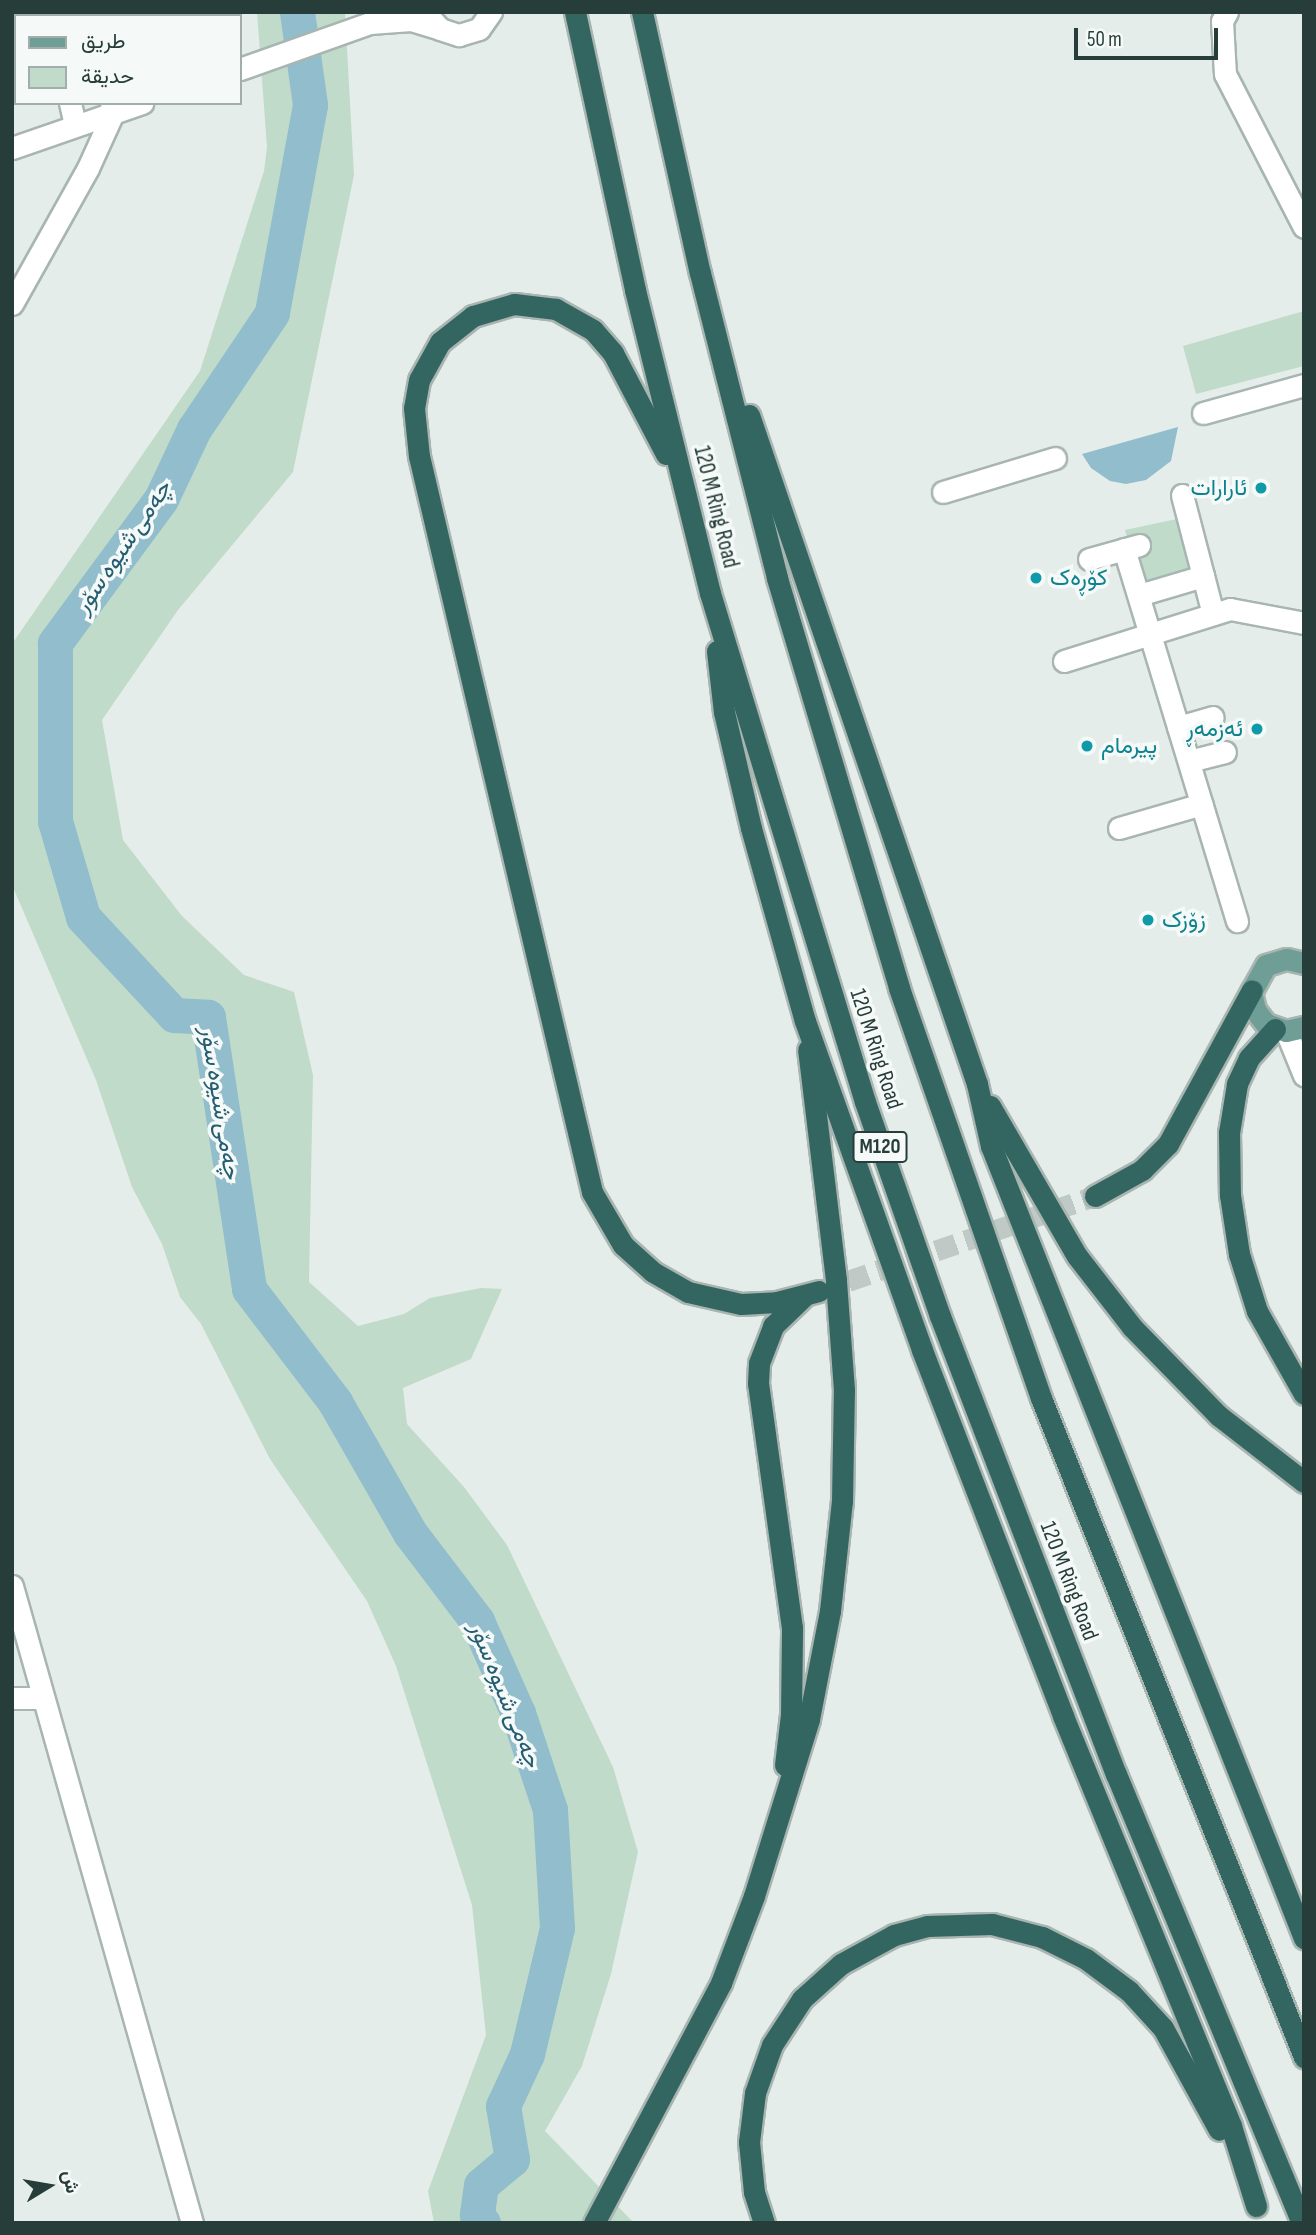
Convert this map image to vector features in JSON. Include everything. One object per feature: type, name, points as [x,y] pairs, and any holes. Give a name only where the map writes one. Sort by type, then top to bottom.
[{"type":"highway","name":"120 M Ring Road","points":[[575,12],[684,491],[710,593],[860,1089],[940,1316],[1116,1774],[1302,2223]]},
{"type":"highway","name":"120 M Ring Road","points":[[642,12],[700,273],[777,578],[843,812],[946,1132],[1041,1398],[1304,2057]]},
{"type":"highway","points":[[700,273],[977,1084],[991,1146],[1028,1247],[1304,1938]]},
{"type":"highway","points":[[684,491],[613,353],[593,330],[569,315],[528,304],[486,310],[450,332],[425,366],[414,408],[419,456],[592,1192],[630,1252],[688,1292],[741,1304],[812,1294],[773,1326],[759,1363],[758,1383],[792,1628],[791,1715],[778,1825]]},
{"type":"highway","points":[[710,593],[724,712],[754,841],[805,1021],[922,1350],[1063,1716],[1231,2126],[1260,2214]]},
{"type":"highway","points":[[1095,1196],[1142,1170],[1174,1136],[1252,990]]},
{"type":"highway","points":[[594,2223],[721,1983],[778,1825],[809,1720],[825,1638],[842,1501],[844,1390],[836,1280],[805,1021]]},
{"type":"highway","points":[[1288,1029],[1249,1058],[1237,1084],[1229,1133],[1230,1195],[1239,1254],[1257,1311],[1304,1394]]},
{"type":"highway","points":[[977,1084],[1070,1245],[1132,1328],[1219,1416],[1304,1482]]},
{"type":"highway","points":[[764,2223],[750,2169],[751,2116],[762,2068],[786,2021],[820,1982],[862,1949],[927,1926],[959,1923],[992,1924],[1042,1937],[1086,1959],[1129,1991],[1163,2028],[1191,2076],[1260,2214]]},
{"type":"main road","points":[[1288,1029],[1255,1010],[1252,990],[1266,965],[1286,959],[1304,963]]},
{"type":"street","points":[[242,68],[386,16],[434,21],[459,35],[502,12]]},
{"type":"street","points":[[1227,12],[1222,21],[1225,74],[1304,227]]},
{"type":"street","points":[[70,105],[75,125]]},
{"type":"street","points":[[12,148],[112,108],[130,105]]},
{"type":"street","points":[[12,304],[88,168],[112,108]]},
{"type":"street","points":[[1203,413],[1304,384]]},
{"type":"street","points":[[943,492],[1055,458]]},
{"type":"street","points":[[1182,495],[1213,614]]},
{"type":"street","points":[[1089,559],[1131,547],[1139,594],[1237,921]]},
{"type":"street","points":[[1139,594],[1203,576]]},
{"type":"street","points":[[1064,661],[1151,636],[1213,614],[1241,609],[1304,623]]},
{"type":"street","points":[[1178,727],[1213,717]]},
{"type":"street","points":[[1189,761],[1226,752]]},
{"type":"street","points":[[1119,828],[1202,804]]},
{"type":"street","points":[[1288,1029],[1304,1075]]},
{"type":"street","points":[[12,1586],[192,2223]]},
{"type":"street","points":[[12,1698],[42,1698]]},
{"type":"green space","points":[[257,12],[345,12],[354,175],[293,472],[178,610],[102,720],[123,840],[182,916],[244,975],[294,992],[313,1075],[309,1282],[358,1326],[404,1314],[430,1298],[481,1288],[502,1289],[471,1359],[403,1388],[407,1424],[464,1487],[507,1545],[613,1767],[638,1852],[611,1974],[582,2066],[545,2131],[634,2223],[434,2223],[428,2191],[486,2035],[472,1905],[396,1666],[367,1601],[270,1459],[201,1324],[180,1297],[162,1244],[132,1187],[96,1080],[12,885],[12,644],[200,371],[264,171],[267,147]]},
{"type":"green space","points":[[1304,311],[1304,366],[1196,394],[1183,346]]},
{"type":"green space","points":[[1177,519],[1198,575],[1141,592],[1125,530]]},
{"type":"water","points":[[1178,427],[1171,461],[1146,480],[1126,484],[1110,481],[1091,468],[1082,454]]},
{"type":"waterway","name":"چەمی شیوە سۆر","points":[[297,12],[310,105],[272,313],[194,429],[161,499],[55,643],[55,821],[83,917],[174,1015],[208,1017],[249,1289],[335,1402],[410,1533],[477,1621],[518,1713],[550,1810],[557,1928],[527,2054],[503,2106],[512,2159],[481,2185],[477,2215],[483,2223]]},
{"type":"tunnel","points":[[819,1291],[1095,1196]]},
{"type":"place","name":"ئارارات","points":[[1261,488]]},
{"type":"place","name":"کۆڕەک","points":[[1036,578]]},
{"type":"place","name":"ئەزمەڕ","points":[[1257,729]]},
{"type":"place","name":"پیرمام","points":[[1087,746]]},
{"type":"place","name":"زۆزک","points":[[1148,920]]}]
